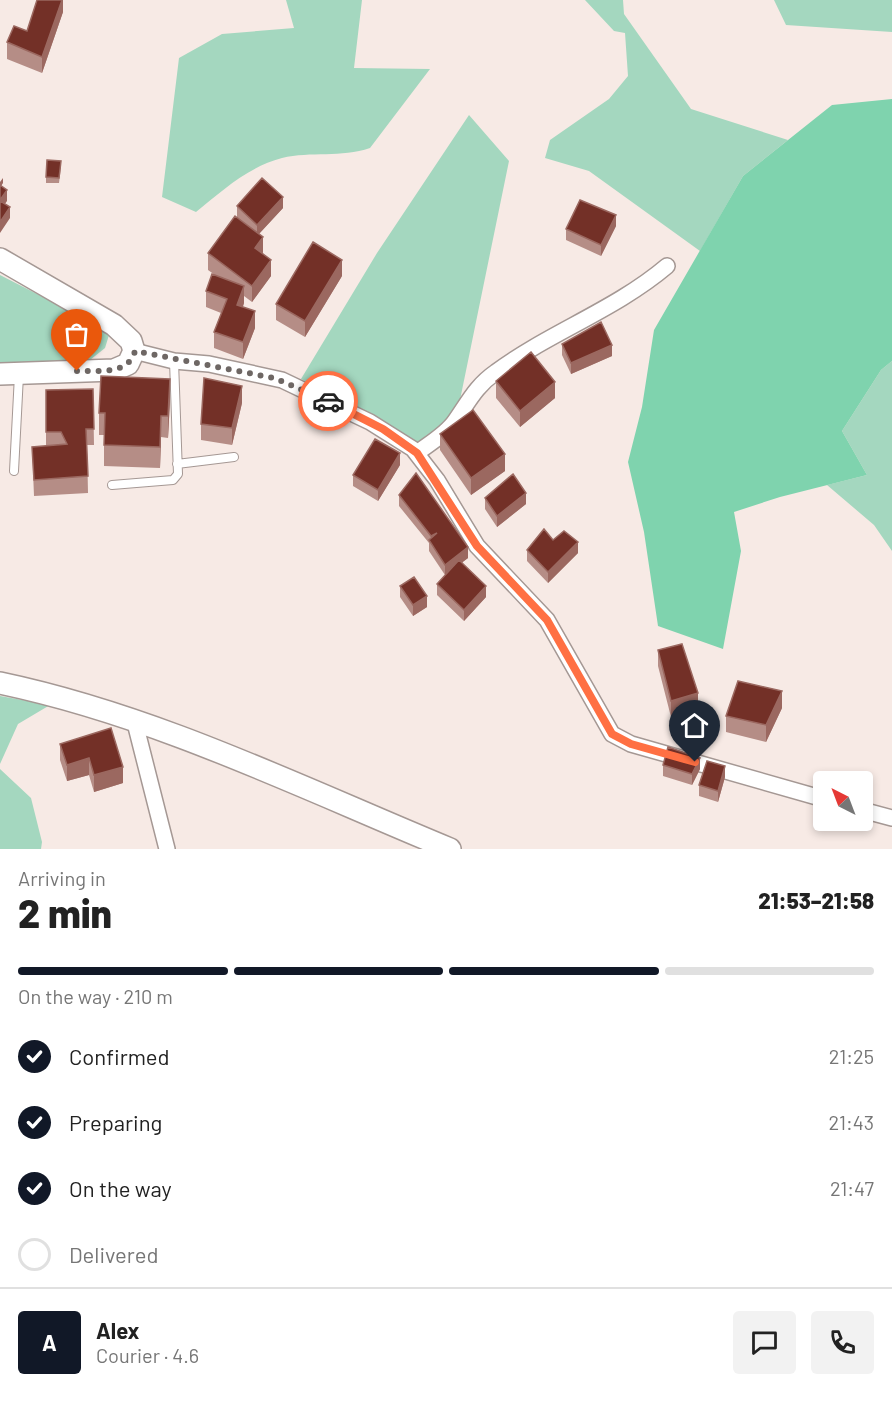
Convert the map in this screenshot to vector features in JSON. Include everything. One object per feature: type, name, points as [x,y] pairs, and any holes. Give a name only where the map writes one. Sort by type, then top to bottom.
[{"type":"street","points":[[0,259],[114,325],[131,341],[135,351]]},
{"type":"street","points":[[417,453],[449,428],[473,390],[485,379],[527,351],[629,296],[667,266]]},
{"type":"street","points":[[135,351],[174,361],[209,364],[282,380],[370,422],[417,453],[477,546],[547,620],[612,734],[631,744],[813,796]]},
{"type":"street","points":[[9,374],[114,370],[128,364],[135,351]]},
{"type":"street","points":[[0,683],[70,699],[134,719],[450,849]]},
{"type":"street","points":[[134,719],[167,849]]},
{"type":"street","points":[[873,813],[892,818]]},
{"type":"lane","points":[[112,485],[173,480],[178,474],[174,361]]},
{"type":"lane","points":[[9,374],[14,471]]},
{"type":"lane","points":[[177,464],[234,457]]},
{"type":"green space","points":[[286,0],[362,0],[354,68],[430,69],[370,148],[348,153],[293,156],[270,162],[236,180],[196,212],[162,197],[179,58],[222,34],[294,28]]},
{"type":"green space","points":[[585,0],[623,0],[624,14],[691,109],[788,140],[743,176],[700,251],[589,171],[545,158],[550,140],[609,99],[628,76],[625,33],[614,31]]},
{"type":"green space","points":[[774,0],[892,0],[892,32],[786,25]]},
{"type":"green space","points":[[892,99],[892,361],[881,370],[842,431],[867,475],[780,497],[734,512],[741,551],[723,649],[658,626],[644,532],[628,462],[642,407],[654,330],[743,176],[832,105]]},
{"type":"green space","points":[[469,115],[509,161],[460,400],[441,429],[418,446],[368,414],[301,379],[377,253]]},
{"type":"green space","points":[[0,275],[80,316],[105,332],[109,335],[105,348],[90,360],[0,365]]},
{"type":"green space","points":[[892,361],[892,551],[874,525],[827,485],[867,475],[842,431],[881,370]]},
{"type":"green space","points":[[0,696],[50,705],[18,724],[0,764]]},
{"type":"green space","points":[[0,769],[31,798],[42,842],[41,849],[0,849]]},
{"type":"building","points":[[37,0],[62,0],[42,57],[7,42],[14,26],[27,31]]},
{"type":"building","points":[[47,160],[61,161],[59,178],[46,177]]},
{"type":"building","points":[[262,178],[283,197],[257,225],[237,206]]},
{"type":"building","points":[[0,185],[7,190],[0,200]]},
{"type":"building","points":[[580,200],[616,215],[601,245],[566,229]]},
{"type":"building","points":[[0,201],[10,207],[0,222]]},
{"type":"building","points":[[235,216],[263,237],[255,248],[271,260],[252,286],[208,253]]},
{"type":"building","points":[[313,242],[342,260],[305,321],[276,304]]},
{"type":"building","points":[[212,274],[244,286],[237,305],[255,311],[243,342],[214,332],[227,299],[206,291]]},
{"type":"building","points":[[601,322],[612,345],[571,363],[562,344]]},
{"type":"building","points":[[531,352],[555,382],[520,411],[496,381]]},
{"type":"building","points":[[101,376],[170,379],[168,416],[161,416],[160,447],[104,445],[105,413],[99,413]]},
{"type":"building","points":[[204,378],[242,386],[232,428],[201,424]]},
{"type":"building","points":[[93,389],[94,429],[86,429],[88,476],[34,480],[32,447],[67,444],[61,432],[46,432],[46,390]]},
{"type":"building","points":[[473,410],[505,454],[471,478],[440,434]]},
{"type":"building","points":[[375,439],[400,453],[378,490],[353,475]]},
{"type":"building","points":[[416,473],[468,547],[445,565],[429,540],[437,533],[431,536],[399,495]]},
{"type":"building","points":[[513,474],[526,493],[497,516],[485,498]]},
{"type":"building","points":[[544,529],[553,540],[564,531],[578,542],[548,572],[527,550]]},
{"type":"building","points":[[459,560],[486,586],[464,610],[437,584]]},
{"type":"building","points":[[414,577],[427,596],[413,605],[400,586]]},
{"type":"building","points":[[682,644],[698,693],[671,701],[658,650]]},
{"type":"building","points":[[738,681],[782,691],[766,725],[726,716]]},
{"type":"building","points":[[111,728],[123,767],[94,775],[89,758],[67,765],[60,744]]},
{"type":"building","points":[[668,747],[700,758],[692,774],[663,765]]},
{"type":"building","points":[[707,761],[725,766],[718,791],[699,785]]},
{"type":"way so far","points":[[77,371],[123,368],[133,358],[135,351],[174,361],[209,364],[282,380],[328,401]]},
{"type":"route","points":[[328,401],[383,429],[417,453],[437,480],[477,546],[547,620],[612,734],[631,744],[695,762]]}]
